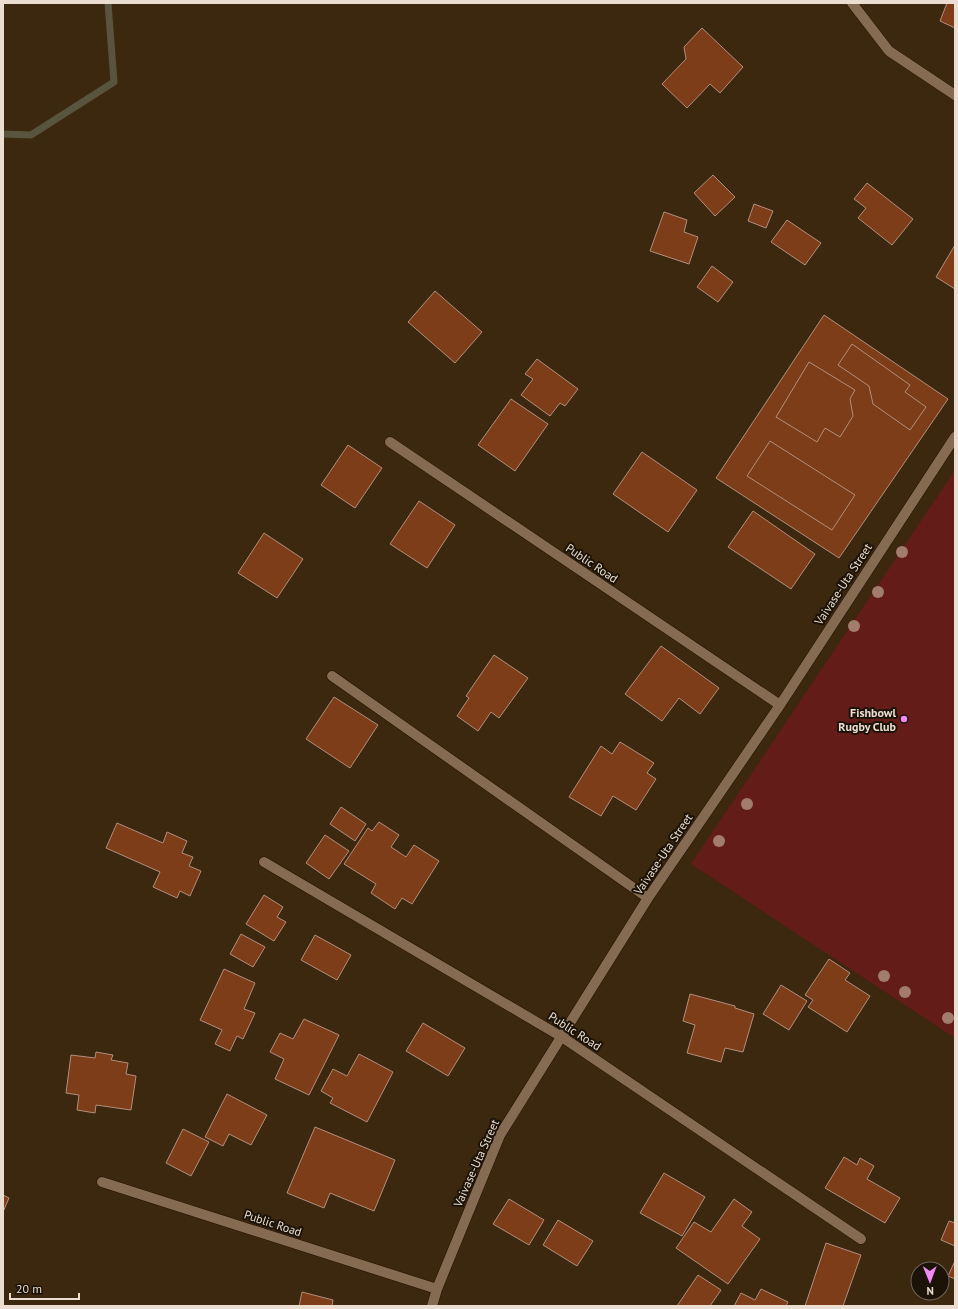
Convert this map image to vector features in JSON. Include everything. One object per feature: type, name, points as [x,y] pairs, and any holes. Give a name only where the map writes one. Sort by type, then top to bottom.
[{"type":"street","points":[[852,3],[889,51],[955,95]]},
{"type":"street","name":"Vaivase-Uta Street","points":[[432,1306],[437,1289],[500,1135],[648,898],[780,705],[955,437]]},
{"type":"street","name":"Public Road","points":[[390,442],[780,705]]},
{"type":"street","points":[[332,676],[648,898]]},
{"type":"street","name":"Public Road","points":[[264,862],[562,1037],[861,1239]]},
{"type":"street","name":"Public Road","points":[[102,1182],[437,1289]]},
{"type":"shaded area","points":[[955,470],[955,1038],[691,864]]},
{"type":"building","points":[[947,3],[955,3],[955,28],[940,21]]},
{"type":"building","points":[[702,28],[743,67],[720,93],[710,84],[687,108],[662,84],[686,59],[684,47]]},
{"type":"building","points":[[713,175],[735,197],[715,216],[694,193]]},
{"type":"building","points":[[867,183],[913,219],[892,245],[858,218],[866,208],[854,199]]},
{"type":"building","points":[[754,204],[773,211],[766,228],[748,221]]},
{"type":"building","points":[[664,212],[687,220],[684,232],[698,237],[689,264],[650,251]]},
{"type":"building","points":[[787,220],[821,243],[805,265],[771,242]]},
{"type":"building","points":[[955,245],[955,289],[936,277]]},
{"type":"building","points":[[712,266],[733,282],[718,302],[697,287]]},
{"type":"building","points":[[435,291],[482,332],[455,363],[408,322]]},
{"type":"building","points":[[824,315],[948,399],[839,558],[716,478]]},
{"type":"building","points":[[852,344],[910,385],[905,392],[926,407],[910,430],[873,404],[869,386],[838,365]]},
{"type":"building","points":[[537,359],[578,389],[565,406],[560,403],[550,416],[521,395],[533,379],[525,374]]},
{"type":"building","points":[[809,362],[855,390],[850,399],[853,416],[840,437],[825,428],[817,442],[776,417]]},
{"type":"building","points":[[511,399],[548,424],[515,471],[478,445]]},
{"type":"building","points":[[770,441],[855,495],[832,530],[747,476]]},
{"type":"building","points":[[348,445],[382,468],[355,508],[321,485]]},
{"type":"building","points":[[642,452],[697,490],[668,532],[613,494]]},
{"type":"building","points":[[419,501],[455,525],[427,568],[390,544]]},
{"type":"building","points":[[753,511],[815,554],[791,589],[728,547]]},
{"type":"building","points":[[264,533],[303,559],[277,598],[238,573]]},
{"type":"building","points":[[661,646],[719,688],[700,714],[679,698],[662,721],[625,694]]},
{"type":"building","points":[[494,655],[528,678],[499,718],[491,712],[478,731],[457,716],[469,698],[466,696]]},
{"type":"building","points":[[334,697],[378,725],[350,768],[306,739]]},
{"type":"building","points":[[620,742],[654,763],[647,773],[656,779],[636,810],[613,796],[601,816],[569,797],[601,746],[612,754]]},
{"type":"building","points":[[341,807],[366,824],[355,841],[330,824]]},
{"type":"building","points":[[379,822],[399,835],[391,847],[406,857],[414,845],[439,861],[412,904],[402,898],[395,909],[371,893],[376,884],[344,864],[368,828],[372,831]]},
{"type":"building","points":[[117,823],[163,843],[167,832],[187,841],[182,853],[193,857],[189,866],[201,871],[190,896],[180,891],[177,898],[153,887],[160,872],[106,848]]},
{"type":"building","points":[[325,835],[349,851],[329,879],[306,863]]},
{"type":"building","points":[[264,895],[283,907],[277,917],[286,922],[274,941],[246,924]]},
{"type":"building","points":[[241,934],[265,947],[253,967],[230,954]]},
{"type":"building","points":[[315,935],[351,955],[337,980],[301,960]]},
{"type":"building","points":[[829,959],[850,973],[845,980],[870,996],[847,1032],[808,1007],[813,1000],[805,995]]},
{"type":"building","points":[[224,969],[255,983],[244,1009],[255,1013],[243,1039],[237,1036],[230,1051],[215,1044],[222,1030],[200,1020]]},
{"type":"building","points":[[781,985],[807,1001],[789,1030],[763,1014]]},
{"type":"building","points":[[690,994],[735,1006],[735,1008],[754,1014],[743,1052],[725,1048],[721,1062],[687,1053],[695,1025],[683,1021]]},
{"type":"building","points":[[304,1019],[339,1035],[309,1095],[275,1079],[284,1059],[270,1052],[280,1033],[293,1039]]},
{"type":"building","points":[[423,1023],[465,1048],[448,1076],[406,1051]]},
{"type":"building","points":[[96,1052],[113,1055],[111,1060],[128,1063],[126,1074],[136,1076],[131,1110],[96,1105],[95,1113],[77,1110],[79,1095],[66,1093],[71,1055],[95,1058]]},
{"type":"building","points":[[359,1054],[393,1072],[367,1122],[330,1103],[333,1098],[321,1091],[333,1069],[347,1076]]},
{"type":"building","points":[[227,1094],[267,1115],[251,1145],[229,1134],[223,1146],[205,1137]]},
{"type":"building","points":[[315,1127],[395,1160],[374,1211],[330,1193],[324,1208],[287,1193]]},
{"type":"building","points":[[183,1129],[209,1142],[191,1176],[166,1163]]},
{"type":"building","points":[[844,1157],[857,1165],[860,1158],[874,1166],[867,1179],[900,1198],[885,1223],[825,1188]]},
{"type":"building","points":[[664,1173],[705,1197],[682,1236],[640,1213]]},
{"type":"building","points":[[3,1195],[9,1198],[3,1212]]},
{"type":"building","points":[[509,1199],[544,1220],[529,1245],[493,1224]]},
{"type":"building","points":[[734,1199],[752,1212],[742,1226],[760,1239],[728,1284],[676,1248],[694,1222],[711,1232]]},
{"type":"building","points":[[558,1220],[593,1241],[577,1266],[543,1245]]},
{"type":"building","points":[[949,1221],[955,1223],[955,1246],[941,1240]]},
{"type":"building","points":[[826,1243],[861,1255],[843,1306],[805,1306]]},
{"type":"building","points":[[955,1261],[955,1279],[950,1277],[950,1272]]},
{"type":"building","points":[[698,1275],[721,1290],[710,1306],[677,1306]]},
{"type":"building","points":[[761,1289],[788,1302],[786,1306],[734,1306],[741,1293],[755,1300]]},
{"type":"building","points":[[302,1292],[333,1300],[332,1306],[299,1306]]},
{"type":"waterway","points":[[3,134],[31,135],[114,82],[108,3]]},
{"type":"place","name":"Fishbowl Rugby Club","points":[[904,719]]}]
